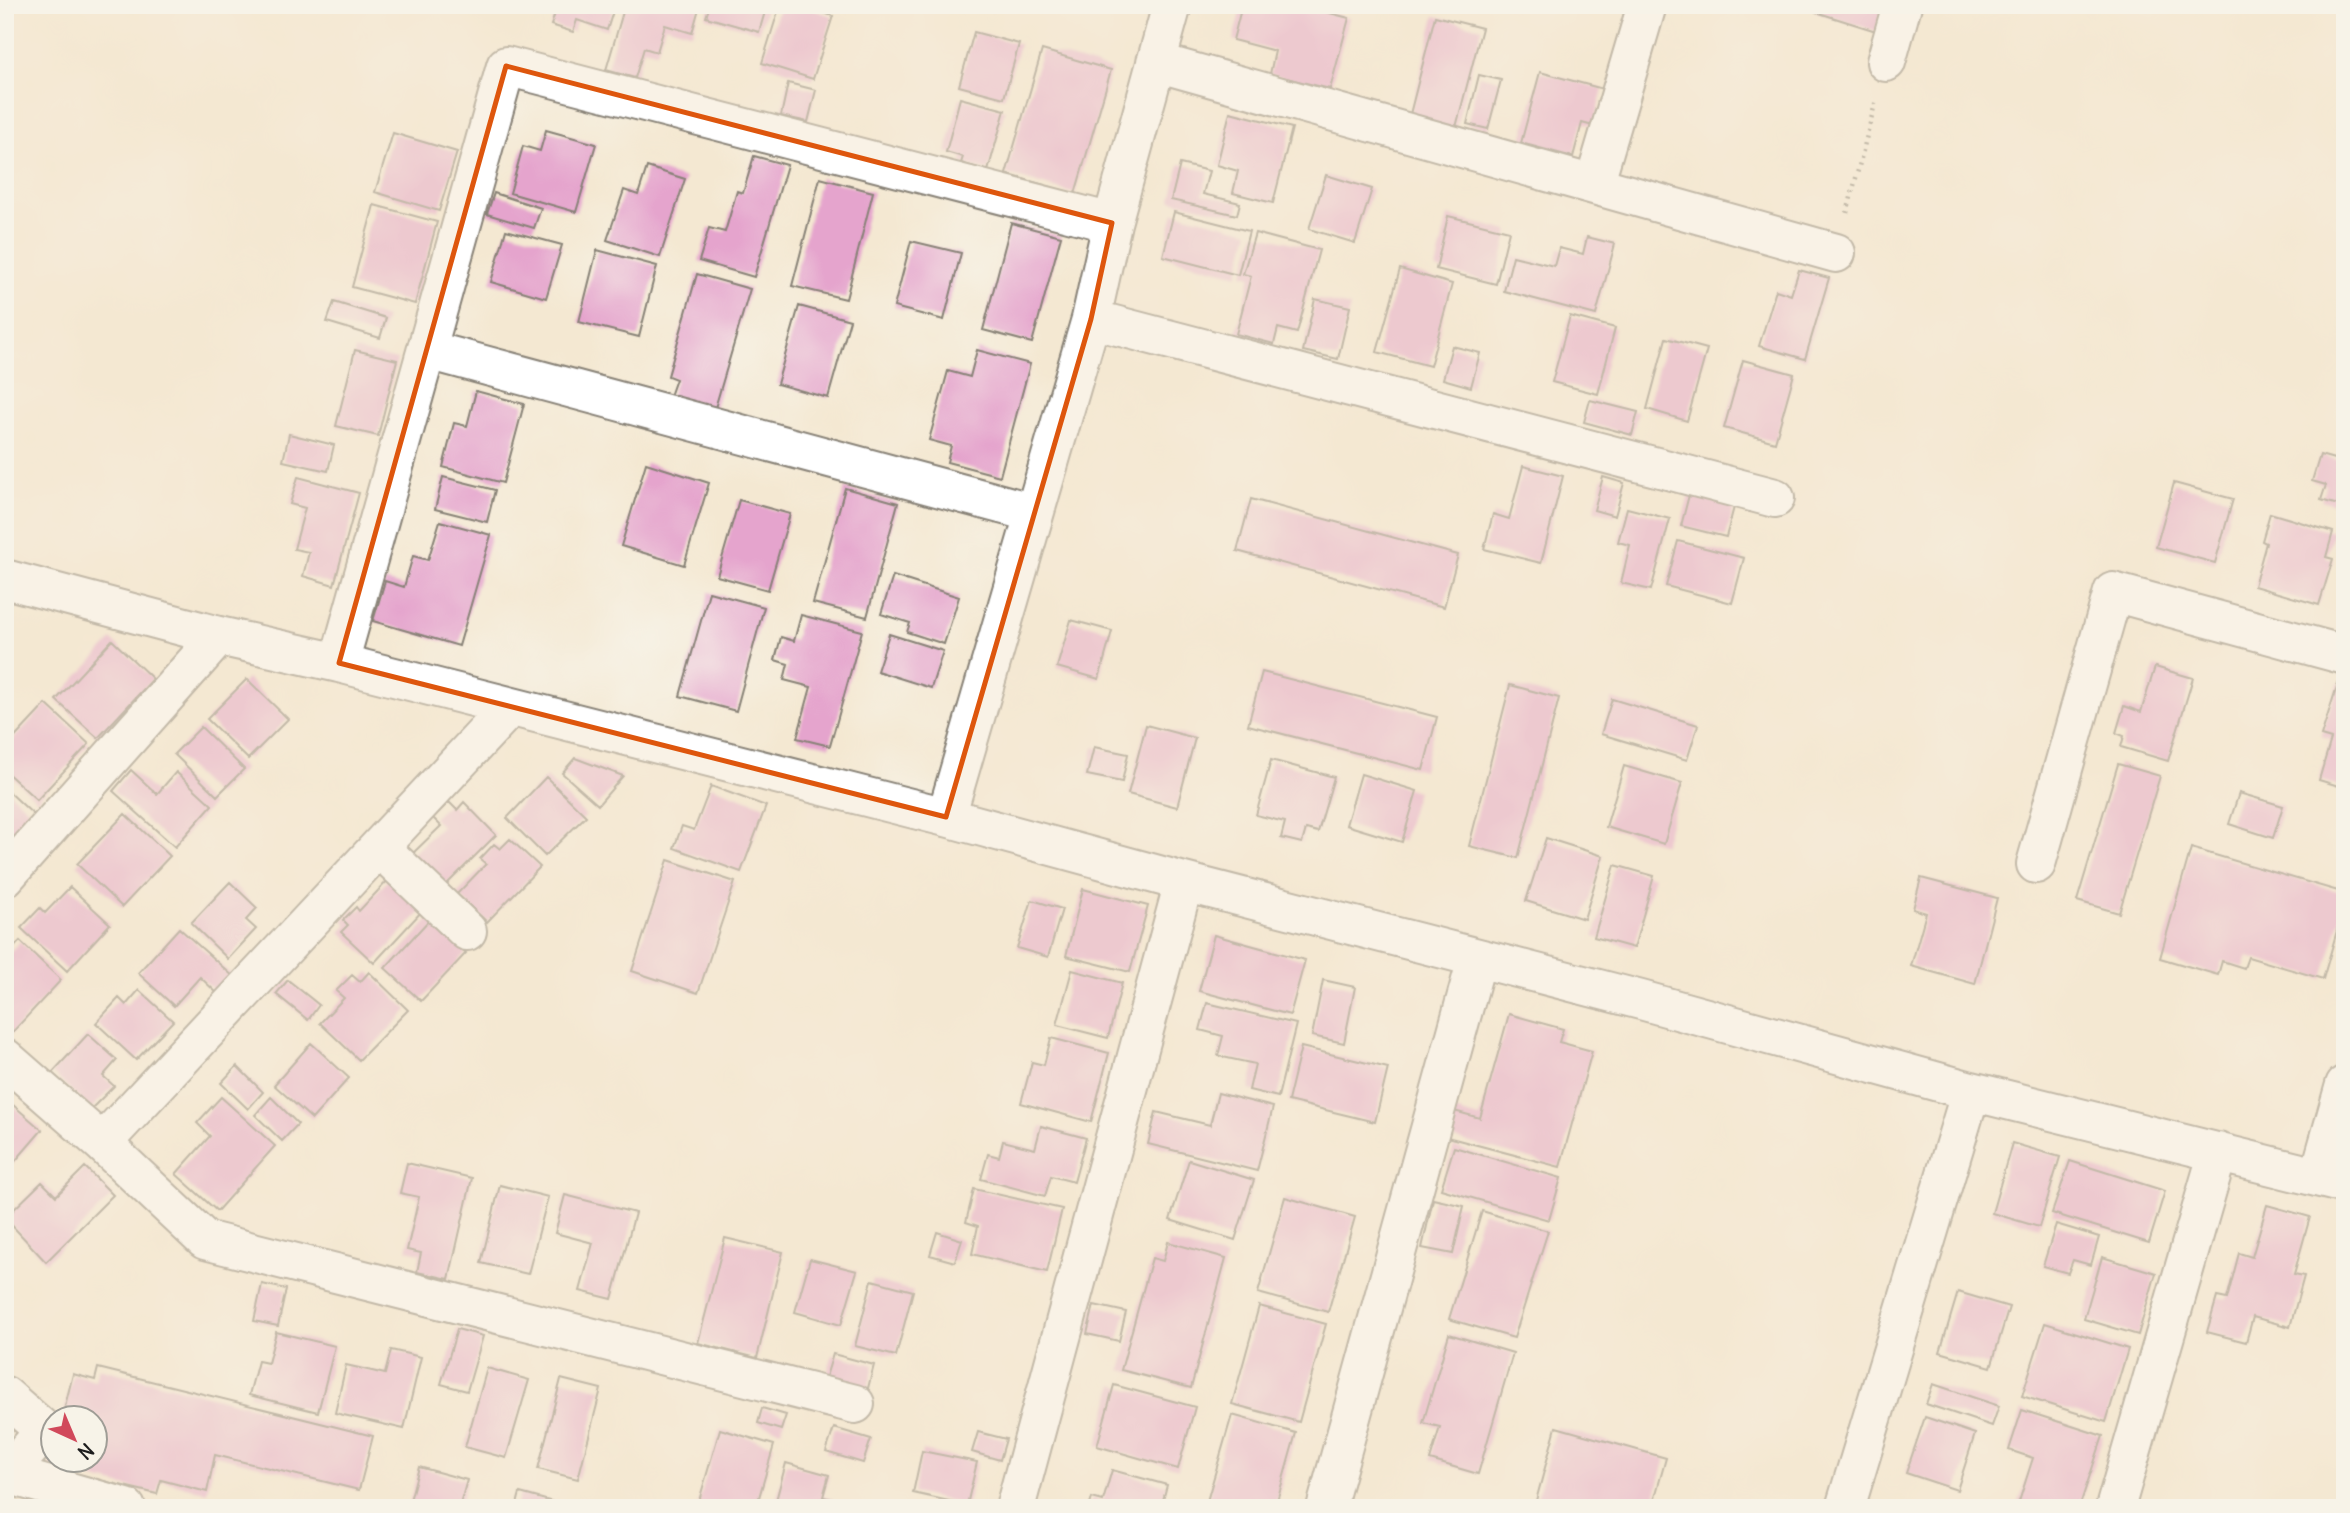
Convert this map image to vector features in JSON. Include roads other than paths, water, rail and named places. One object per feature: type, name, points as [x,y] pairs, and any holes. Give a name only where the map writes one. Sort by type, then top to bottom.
[{"type":"street","points":[[946,817],[1091,319],[1112,223],[1172,5]]},
{"type":"street","points":[[1594,185],[1647,5]]},
{"type":"street","points":[[1886,62],[1902,5]]},
{"type":"street","points":[[1156,62],[1836,253]]},
{"type":"street","points":[[339,663],[506,66],[1112,223]]},
{"type":"street","points":[[1091,319],[1775,498]]},
{"type":"street","points":[[428,350],[1034,513]]},
{"type":"street","points":[[5,579],[219,636],[339,663],[946,817],[1184,882],[1641,1000],[1971,1091],[2332,1180],[2345,1085]]},
{"type":"street","points":[[2036,864],[2113,592],[2345,655]]},
{"type":"street","points":[[5,877],[219,636]]},
{"type":"street","points":[[102,1143],[510,707]]},
{"type":"street","points":[[379,847],[467,931]]},
{"type":"street","points":[[1015,1508],[1184,882]]},
{"type":"street","points":[[1326,1508],[1477,958]]},
{"type":"street","points":[[5,1058],[102,1143],[205,1240],[855,1404]]},
{"type":"street","points":[[1844,1508],[1971,1091]]},
{"type":"street","points":[[2115,1508],[2218,1152]]},
{"type":"street","points":[[5,1396],[45,1432],[6,1475],[126,1508]]}]
